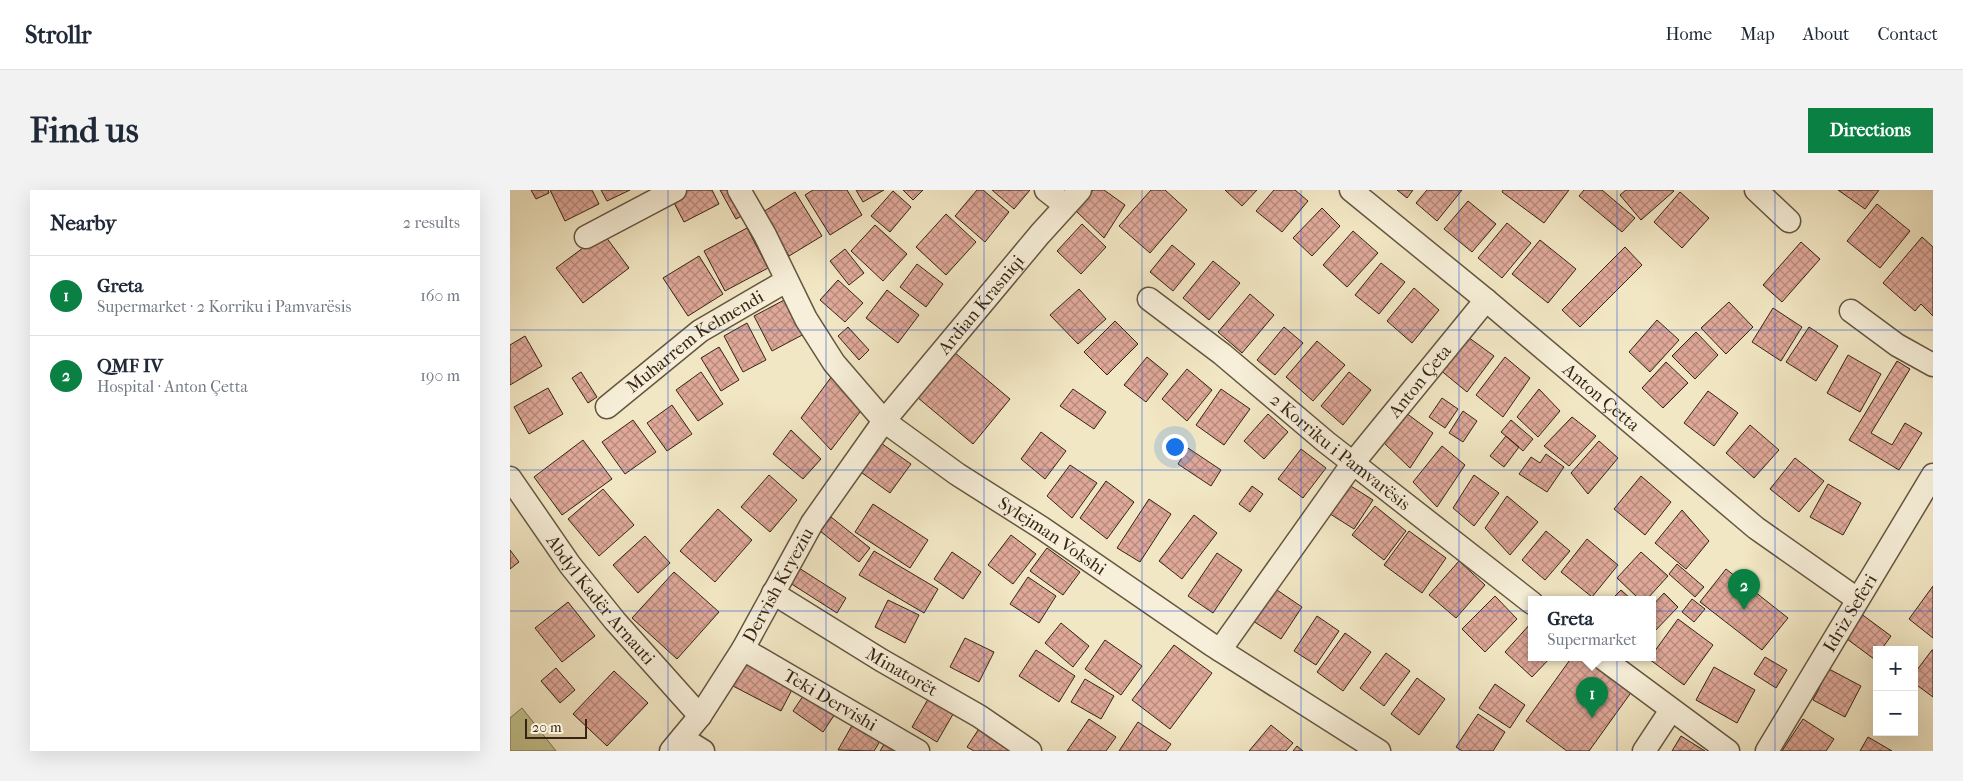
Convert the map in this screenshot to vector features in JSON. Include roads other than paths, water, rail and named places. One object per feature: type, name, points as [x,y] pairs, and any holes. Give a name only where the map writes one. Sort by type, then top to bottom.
[{"type":"street","points":[[586,237],[675,190]]},
{"type":"street","name":"Sylejman Vokshi","points":[[739,190],[765,236],[806,318],[834,363],[884,421],[957,474],[1042,528],[1220,650],[1379,751]]},
{"type":"street","points":[[1046,190],[1072,198]]},
{"type":"street","name":"Anton Çetta","points":[[1351,190],[1486,300],[1756,528],[1857,599]]},
{"type":"street","points":[[1756,190],[1788,221]]},
{"type":"street","name":"Ardian Krasniqi","points":[[884,421],[1072,198]]},
{"type":"street","name":"Muharrem Kelmendi","points":[[608,406],[700,331],[786,281]]},
{"type":"street","name":"2 Korriku i Pamvarësis","points":[[1149,299],[1222,354],[1353,463],[1528,600]]},
{"type":"street","name":"Anton Çeta","points":[[1353,463],[1486,300]]},
{"type":"street","points":[[1851,311],[1897,345],[1933,365]]},
{"type":"street","name":"Dervish Kryeziu","points":[[677,745],[700,716],[743,649],[812,523],[884,421]]},
{"type":"street","points":[[1220,650],[1353,463]]},
{"type":"street","name":"Idriz Seferi","points":[[1767,751],[1933,475]]},
{"type":"street","name":"Abdyl Kadër Arnauti","points":[[510,478],[570,565],[621,628],[700,716]]},
{"type":"street","name":"Minatorët","points":[[774,593],[880,660],[979,716],[1030,751]]},
{"type":"street","name":"Teki Dervishi","points":[[743,649],[918,751]]},
{"type":"street","points":[[1606,661],[1728,751]]},
{"type":"street","points":[[1644,751],[1672,710]]},
{"type":"street","points":[[677,745],[703,751]]},
{"type":"place","name":"QMF IV","points":[[1744,610]]},
{"type":"place","name":"Greta","points":[[1592,718]]}]
